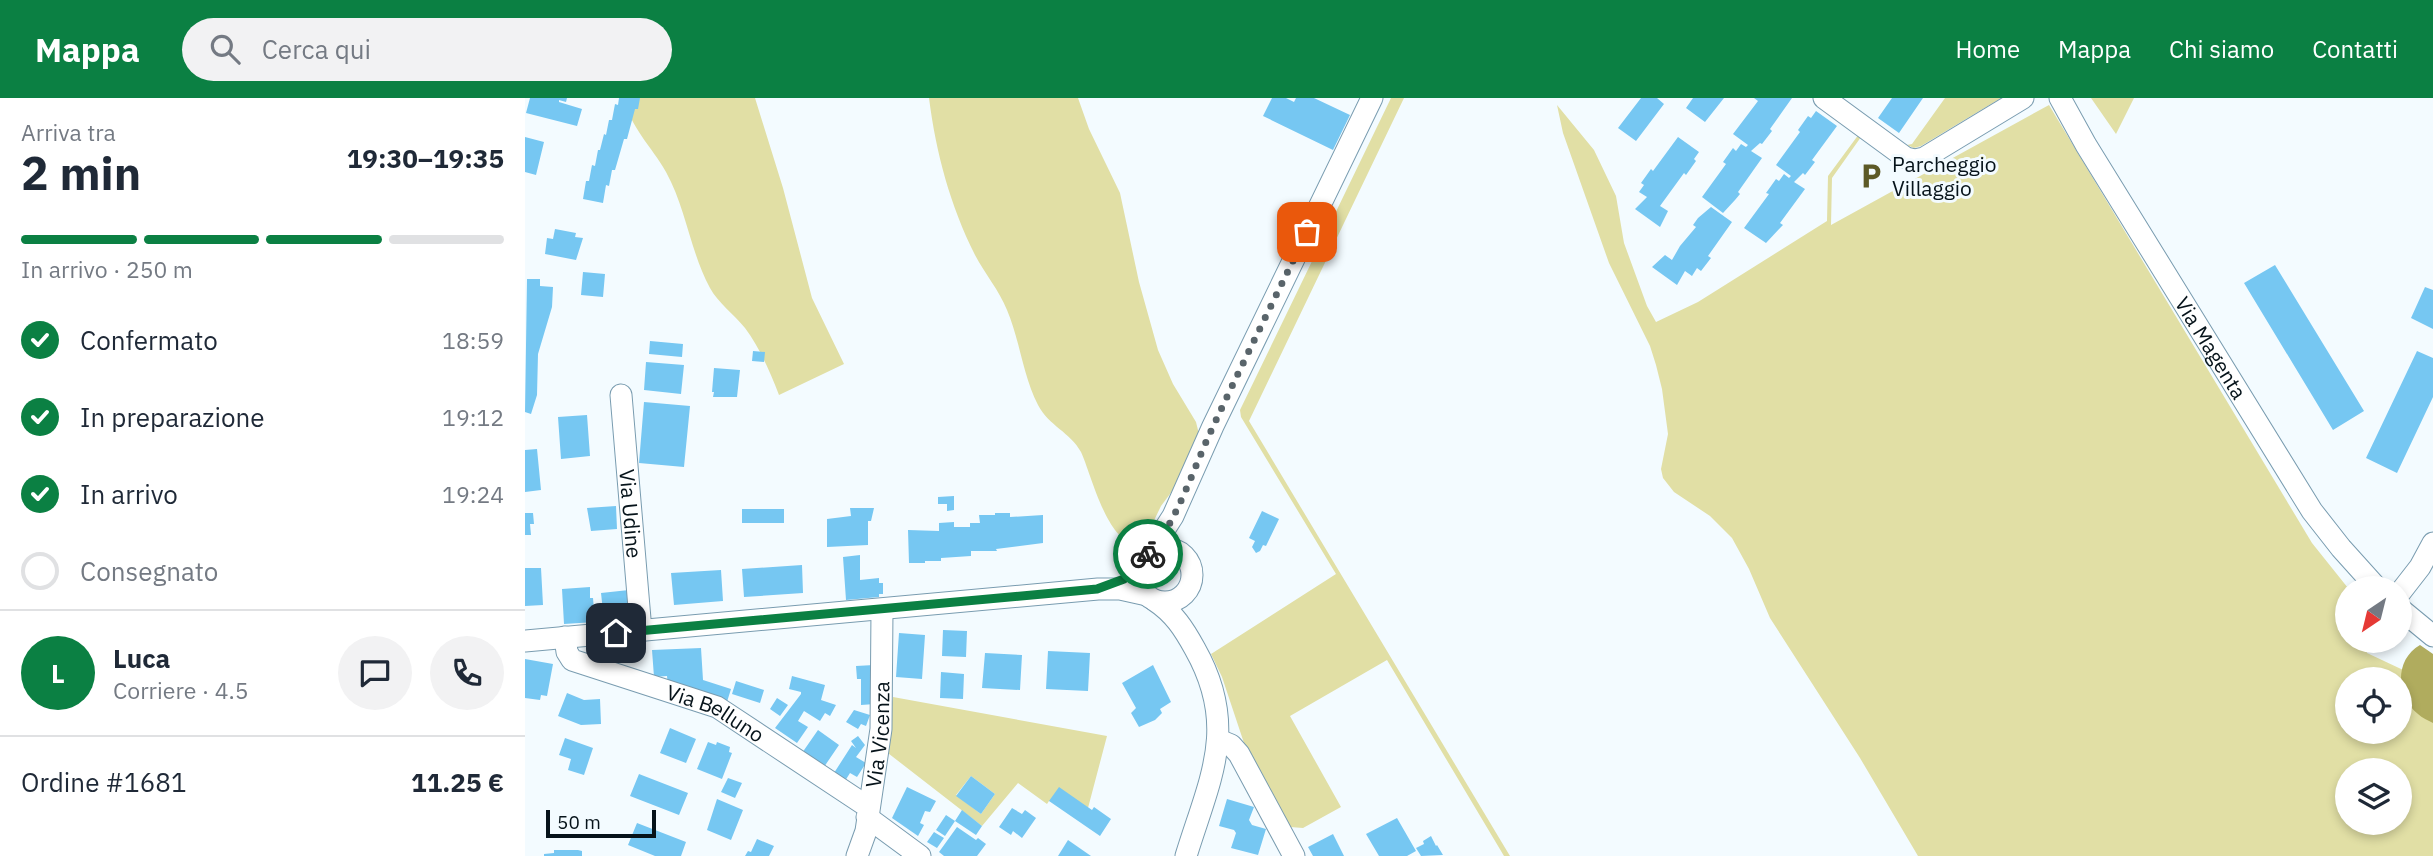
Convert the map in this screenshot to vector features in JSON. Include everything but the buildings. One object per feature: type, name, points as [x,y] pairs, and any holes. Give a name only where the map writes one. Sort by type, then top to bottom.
[{"type":"street","points":[[1097,589],[1124,579],[1165,531],[1372,98]]},
{"type":"street","points":[[1824,98],[1904,156],[1915,160],[1924,159],[2023,98]]},
{"type":"street","name":"Via Magenta","points":[[2060,98],[2086,145],[2312,511],[2366,576]]},
{"type":"street","name":"Via Udine","points":[[621,395],[641,631]]},
{"type":"street","points":[[1180,499],[1180,529],[1193,574],[1184,616],[1193,646]]},
{"type":"street","points":[[2412,577],[2433,543]]},
{"type":"street","points":[[1186,856],[1213,770],[1219,740],[1219,718],[1214,691],[1177,618],[1151,597],[1139,581],[1145,557],[1163,548],[1183,554],[1188,560]]},
{"type":"street","points":[[525,641],[1097,589],[1120,589],[1173,601],[1189,589]]},
{"type":"street","name":"Via Vicenza","points":[[857,856],[865,835],[882,712],[882,610]]},
{"type":"street","points":[[2412,619],[2433,636]]},
{"type":"street","name":"Via Belluno","points":[[565,637],[567,655],[572,660],[717,707],[868,812]]},
{"type":"street","points":[[1219,740],[1236,750],[1294,856]]},
{"type":"street","points":[[868,812],[920,856]]},
{"type":"shaded area","points":[[624,98],[755,98],[783,188],[812,298],[844,364],[779,395],[750,336],[710,288],[697,259],[673,186],[636,128]]},
{"type":"shaded area","points":[[929,98],[1078,98],[1089,129],[1120,193],[1139,282],[1158,350],[1173,384],[1196,422],[1199,434],[1176,486],[1140,542],[1129,542],[1119,535],[1110,523],[1081,452],[1038,405],[1007,310],[975,255],[951,198],[940,159]]},
{"type":"shaded area","points":[[1391,98],[1404,98],[1249,421],[1510,856],[1504,856],[1387,660],[1290,716],[1341,807],[1303,828],[1290,827],[1244,743],[1222,677],[1211,654],[1336,574],[1241,417],[1240,410]]},
{"type":"shaded area","points":[[1945,98],[2001,98],[1921,146],[1914,148],[1907,145],[1912,144]]},
{"type":"shaded area","points":[[2091,98],[2134,98],[2116,134]]},
{"type":"shaded area","points":[[1557,105],[1594,150],[1616,196],[1624,243],[1647,306],[1656,322],[1698,302],[1827,221],[1828,176],[1859,134],[1861,137],[1832,178],[1831,225],[2049,105],[2312,543],[2338,576],[2335,576],[2335,653],[2367,653],[2397,667],[2335,667],[2335,744],[2412,744],[2412,674],[2433,684],[2433,856],[1918,856],[1860,758],[1770,618],[1732,538],[1710,516],[1674,492],[1663,478],[1661,469],[1668,434],[1656,365],[1650,346],[1609,263],[1563,133]]},
{"type":"shaded area","points":[[2420,645],[2433,654],[2433,723],[2412,707],[2412,667],[2403,667]]},
{"type":"shaded area","points":[[893,697],[1107,736],[1088,808],[1049,801],[1047,804],[1018,783],[982,826],[884,750]],"holes":[[[971,776],[995,794],[981,814],[956,795]]]},
{"type":"way so far","points":[[1148,554],[1158,543],[1173,516],[1213,426],[1307,232]]},
{"type":"place","name":"Parcheggio Villaggio","points":[[1871,176]]},
{"type":"route","points":[[616,633],[1033,597],[1097,589],[1124,579],[1148,554]]}]
